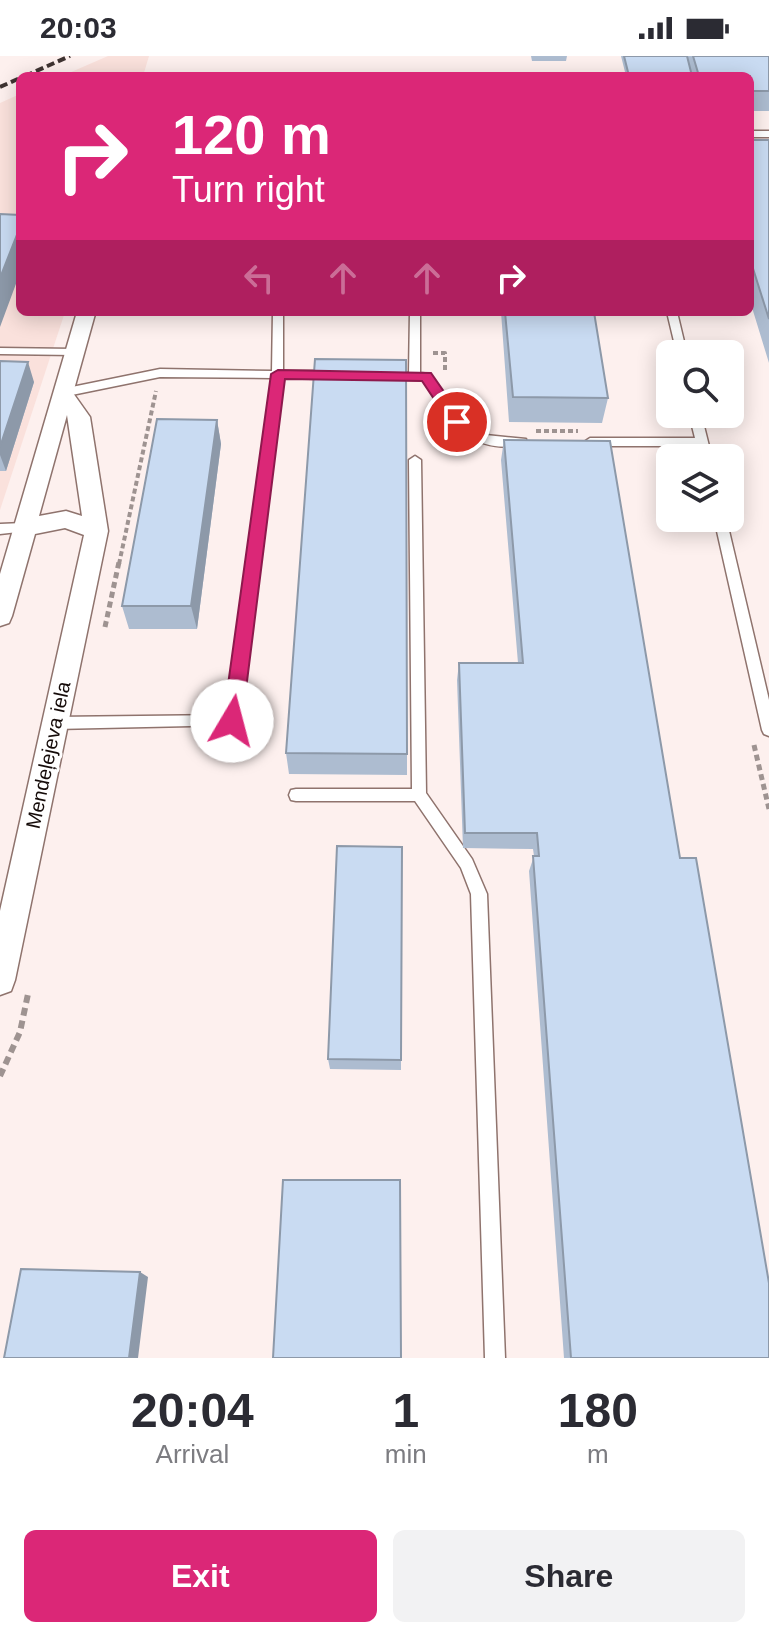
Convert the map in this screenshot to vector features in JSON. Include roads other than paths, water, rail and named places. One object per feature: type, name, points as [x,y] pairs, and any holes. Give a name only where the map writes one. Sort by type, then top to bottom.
[{"type":"street","points":[[0,616],[12,528],[62,393],[84,316]]},
{"type":"street","name":"Mendeļejeva iela","points":[[0,980],[96,531],[79,417],[62,393]]},
{"type":"street","points":[[12,528],[66,519],[96,531]]},
{"type":"lane","points":[[55,723],[232,721],[278,374],[278,316]]},
{"type":"lane","points":[[414,376],[415,316]]},
{"type":"lane","points":[[673,316],[679,340]]},
{"type":"lane","points":[[0,351],[74,352]]},
{"type":"lane","points":[[62,393],[160,373],[338,375]]},
{"type":"lane","points":[[369,376],[426,377],[457,422],[472,436],[492,442],[536,442]]},
{"type":"lane","points":[[581,442],[702,442],[698,428]]},
{"type":"lane","points":[[415,460],[419,795],[467,864],[479,894],[495,1358]]},
{"type":"lane","points":[[723,532],[769,730]]},
{"type":"lane","points":[[296,795],[419,795]]},
{"type":"railway","points":[[34,72],[70,56]]},
{"type":"railway","points":[[0,87],[16,80]]}]
